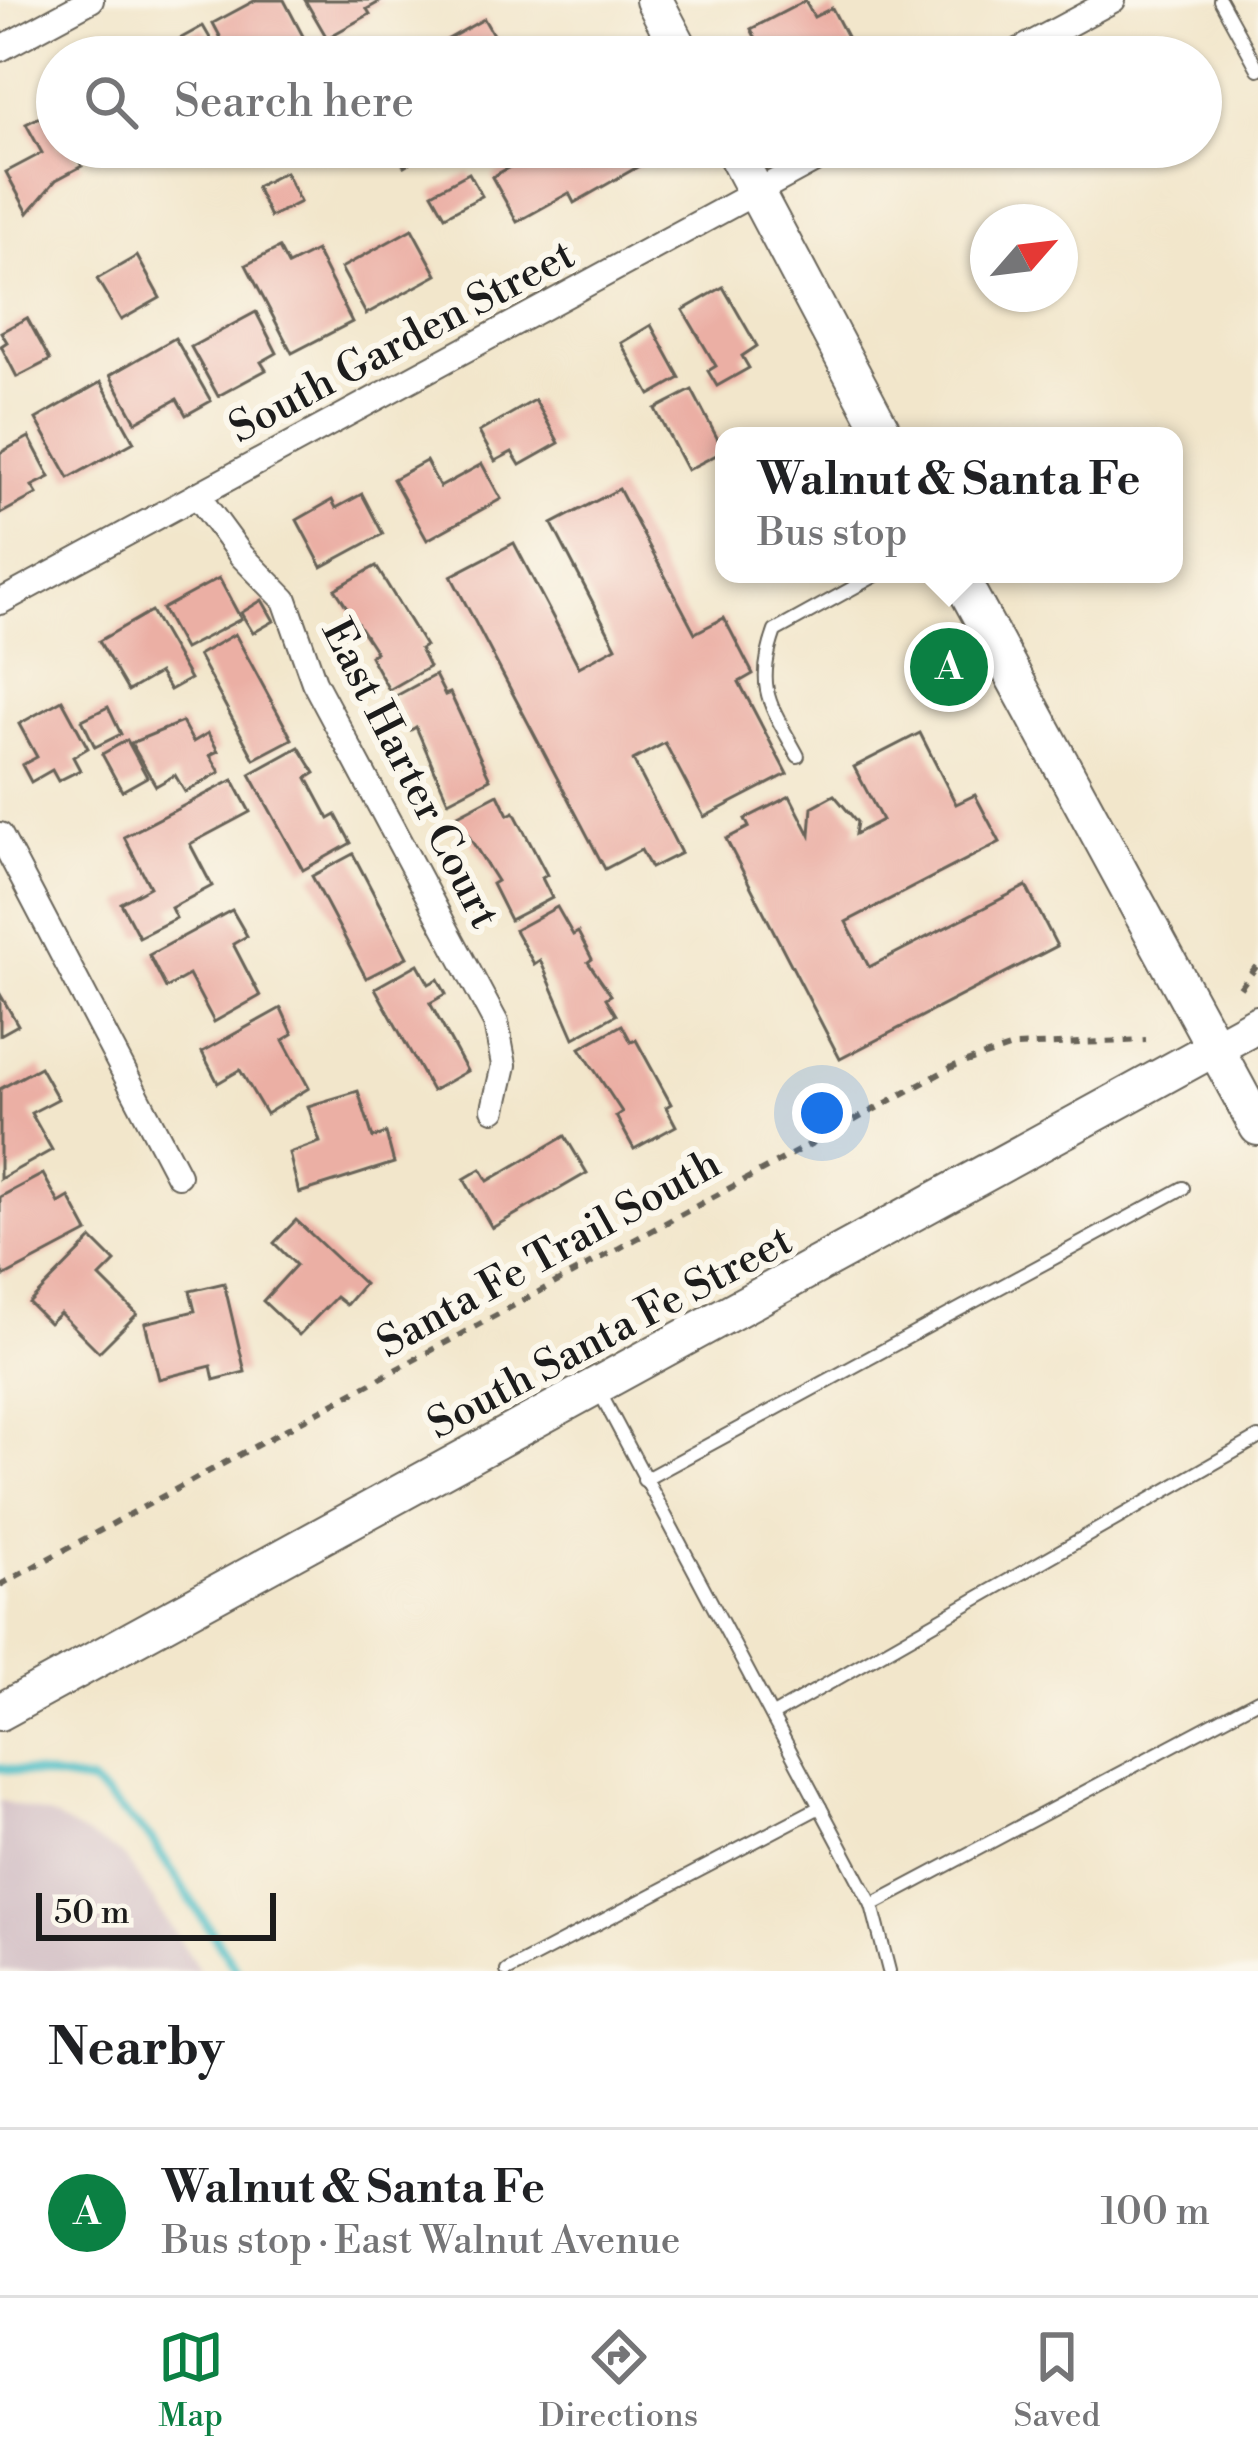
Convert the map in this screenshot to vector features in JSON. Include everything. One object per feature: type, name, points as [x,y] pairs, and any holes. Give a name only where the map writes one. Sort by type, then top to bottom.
[{"type":"street","points":[[0,50],[91,0]]},
{"type":"street","points":[[654,0],[674,36]]},
{"type":"street","points":[[1046,36],[1113,0]]},
{"type":"street","points":[[743,168],[880,427]]},
{"type":"street","name":"South Garden Street","points":[[0,602],[799,168]]},
{"type":"street","name":"East Harter Court","points":[[197,495],[241,555],[285,600],[314,682],[496,1023],[504,1065],[494,1109]]},
{"type":"street","points":[[963,583],[1258,1126]]},
{"type":"street","points":[[0,835],[178,1175]]},
{"type":"street","name":"South Santa Fe Street","points":[[0,1712],[598,1390],[1258,1024]]},
{"type":"lane","points":[[1220,0],[1258,69]]},
{"type":"lane","points":[[798,756],[764,692],[762,674],[775,631],[862,583]]},
{"type":"lane","points":[[644,1480],[1183,1188]]},
{"type":"lane","points":[[598,1390],[872,1906],[889,1971]]},
{"type":"lane","points":[[773,1715],[1258,1438]]},
{"type":"lane","points":[[872,1906],[1258,1700]]},
{"type":"lane","points":[[508,1971],[820,1807]]},
{"type":"path","points":[[1240,988],[1258,964]]},
{"type":"path","name":"Santa Fe Trail South","points":[[0,1585],[954,1066],[1015,1046],[1146,1040]]},
{"type":"shaded area","points":[[0,1800],[51,1816],[123,1855],[200,1971],[0,1971]]},
{"type":"building","points":[[256,0],[284,0],[303,36],[220,36],[213,23]]},
{"type":"building","points":[[305,0],[383,0],[367,9],[370,14],[326,36]]},
{"type":"building","points":[[805,1],[814,17],[832,8],[847,36],[754,36],[751,29]]},
{"type":"building","points":[[484,19],[494,36],[454,36]]},
{"type":"building","points":[[203,26],[209,36],[185,36]]},
{"type":"building","points":[[36,119],[36,142],[26,124]]},
{"type":"building","points":[[36,156],[36,168],[78,168],[56,180],[28,213],[6,172]]},
{"type":"building","points":[[508,168],[636,168],[574,203],[569,193],[517,222],[492,177]]},
{"type":"building","points":[[285,172],[300,202],[270,217],[256,187]]},
{"type":"building","points":[[469,173],[482,196],[445,216],[432,193]]},
{"type":"building","points":[[412,229],[437,275],[366,314],[341,268]]},
{"type":"building","points":[[279,248],[288,265],[316,251],[352,322],[292,353],[246,265]]},
{"type":"building","points":[[137,256],[160,298],[121,320],[97,279]]},
{"type":"building","points":[[723,287],[757,346],[742,356],[749,368],[717,386],[708,371],[716,366],[683,310]]},
{"type":"building","points":[[256,312],[277,353],[261,362],[266,370],[218,396],[191,347]]},
{"type":"building","points":[[27,318],[50,360],[17,377],[1,346],[7,342],[1,332]]},
{"type":"building","points":[[651,325],[680,378],[650,395],[621,343]]},
{"type":"building","points":[[175,338],[211,401],[186,415],[177,399],[136,422],[110,375]]},
{"type":"building","points":[[101,382],[134,442],[69,478],[36,419]]},
{"type":"building","points":[[692,390],[715,434],[715,456],[687,470],[655,409]]},
{"type":"building","points":[[535,400],[559,443],[520,465],[512,452],[495,461],[479,432]]},
{"type":"building","points":[[29,437],[50,477],[32,486],[37,494],[0,514],[0,453]]},
{"type":"building","points":[[426,461],[440,487],[482,464],[501,499],[427,540],[393,479]]},
{"type":"building","points":[[619,489],[695,633],[724,618],[753,674],[739,682],[787,774],[704,817],[665,743],[633,760],[681,853],[651,868],[641,850],[605,869],[451,576],[514,543],[579,667],[616,647],[552,524]]},
{"type":"building","points":[[362,494],[383,534],[322,567],[297,520],[332,500],[336,508]]},
{"type":"building","points":[[376,566],[425,646],[420,649],[429,667],[389,690],[370,656],[376,652],[335,589]]},
{"type":"building","points":[[219,578],[241,619],[184,649],[162,609]]},
{"type":"building","points":[[262,600],[274,621],[253,633],[241,613]]},
{"type":"building","points":[[151,611],[190,679],[170,690],[159,673],[128,691],[99,641]]},
{"type":"building","points":[[235,634],[292,739],[254,759],[198,655]]},
{"type":"building","points":[[435,675],[445,695],[450,693],[490,779],[448,801],[416,727],[411,730],[394,697]]},
{"type":"building","points":[[62,700],[88,748],[73,757],[80,770],[58,781],[52,770],[31,782],[22,765],[37,757],[19,724]]},
{"type":"building","points":[[108,707],[121,734],[95,747],[82,720]]},
{"type":"building","points":[[182,722],[193,742],[208,733],[218,751],[210,755],[220,772],[185,792],[175,775],[156,786],[131,743]]},
{"type":"building","points":[[920,733],[956,804],[975,795],[1000,842],[846,922],[869,967],[1026,886],[1057,946],[840,1059],[726,839],[749,827],[745,819],[790,796],[810,835],[812,807],[834,795],[857,822],[855,834],[882,820],[854,767]]},
{"type":"building","points":[[127,740],[147,777],[122,791],[102,754]]},
{"type":"building","points":[[299,747],[315,773],[307,778],[329,819],[336,815],[351,843],[303,870],[250,774]]},
{"type":"building","points":[[233,780],[250,812],[190,844],[212,886],[171,908],[176,918],[139,937],[121,903],[150,887],[124,837]]},
{"type":"building","points":[[498,794],[508,815],[514,812],[547,875],[542,878],[552,898],[510,920],[492,884],[497,881],[456,816]]},
{"type":"building","points":[[353,854],[407,957],[366,978],[312,876]]},
{"type":"building","points":[[557,907],[573,935],[578,932],[592,959],[588,962],[611,995],[606,998],[616,1015],[574,1038],[540,960],[534,964],[515,930]]},
{"type":"building","points":[[232,910],[247,936],[233,944],[260,996],[214,1022],[189,975],[166,988],[149,955]]},
{"type":"building","points":[[418,964],[429,984],[438,979],[446,994],[430,1003],[467,1071],[432,1091],[375,988]]},
{"type":"building","points":[[0,994],[18,1025],[0,1035]]},
{"type":"building","points":[[281,1008],[293,1034],[283,1040],[309,1088],[266,1114],[240,1070],[218,1083],[202,1052]]},
{"type":"building","points":[[622,1025],[631,1042],[636,1040],[671,1104],[666,1107],[676,1126],[634,1149],[616,1116],[622,1112],[580,1048]]},
{"type":"building","points":[[40,1067],[58,1099],[31,1113],[52,1150],[0,1179],[0,1089]]},
{"type":"building","points":[[358,1091],[373,1138],[386,1133],[394,1163],[299,1193],[289,1153],[320,1142],[308,1106]]},
{"type":"building","points":[[565,1136],[587,1173],[492,1228],[464,1179],[481,1169],[488,1181]]},
{"type":"building","points":[[43,1174],[59,1203],[69,1197],[88,1232],[5,1276],[0,1267],[0,1197]]},
{"type":"building","points":[[296,1220],[364,1284],[346,1305],[336,1297],[299,1335],[263,1301],[296,1265],[274,1243]]},
{"type":"building","points":[[92,1239],[115,1262],[100,1277],[137,1314],[99,1352],[60,1313],[49,1323],[29,1303]]},
{"type":"building","points":[[224,1283],[245,1372],[214,1380],[211,1366],[159,1379],[145,1323],[195,1311],[190,1291]]},
{"type":"waterway","points":[[0,1768],[91,1783],[151,1839],[237,1971]]},
{"type":"place","name":"Walnut & Santa Fe","points":[[949,667]]}]
